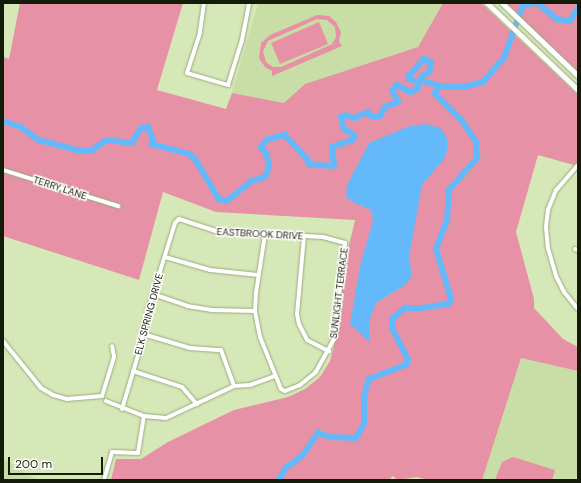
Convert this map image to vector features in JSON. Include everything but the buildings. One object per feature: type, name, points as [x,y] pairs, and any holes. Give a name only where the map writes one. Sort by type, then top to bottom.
[{"type":"main road","points":[[487,3],[578,90]]},
{"type":"main road","points":[[503,4],[578,76]]},
{"type":"street","points":[[204,3],[200,33],[187,73],[228,85],[242,40],[249,3]]},
{"type":"street","points":[[578,165],[556,190],[549,205],[546,227],[548,248],[556,276],[578,309]]},
{"type":"street","name":"TERRY LANE","points":[[3,170],[118,206]]},
{"type":"street","name":"EASTBROOK DRIVE","points":[[177,220],[211,230],[304,236],[345,243]]},
{"type":"street","name":"ELK SPRING DRIVE","points":[[122,409],[153,294],[177,220]]},
{"type":"street","points":[[106,401],[122,409],[144,416],[166,418],[234,386],[250,385],[275,376],[260,337],[255,311],[258,275],[263,258],[265,234]]},
{"type":"street","points":[[304,236],[297,314],[298,324],[307,340],[329,351]]},
{"type":"street","name":"SUNLIGHT TERRACE","points":[[275,376],[283,390],[300,385],[316,372],[329,351],[334,339],[345,243]]},
{"type":"street","points":[[165,257],[210,270],[258,275]]},
{"type":"street","points":[[153,294],[193,307],[255,311]]},
{"type":"street","points":[[143,334],[190,348],[221,350],[234,386]]},
{"type":"street","points":[[3,340],[36,382],[53,395],[67,399],[98,398],[102,396],[107,385],[114,357],[112,346]]},
{"type":"street","points":[[133,371],[182,387],[197,404]]},
{"type":"street","points":[[104,480],[112,452],[138,453],[144,416]]},
{"type":"shaded area","points":[[20,3],[183,3],[157,90],[226,109],[232,93],[284,103],[305,84],[418,47],[443,3],[481,3],[578,95],[578,162],[574,165],[538,155],[516,232],[534,299],[534,308],[563,339],[578,347],[578,371],[521,358],[482,480],[428,480],[417,477],[397,480],[393,476],[389,480],[111,480],[116,459],[141,459],[168,442],[234,410],[288,397],[305,389],[320,377],[330,361],[335,343],[346,258],[355,220],[216,212],[163,192],[139,280],[3,236],[3,57],[9,59]]},
{"type":"shaded area","points":[[258,3],[443,3],[418,47],[305,84],[284,103],[232,93]]},
{"type":"shaded area","points":[[506,3],[578,3],[578,72],[510,7]]},
{"type":"shaded area","points":[[317,15],[329,16],[336,22],[341,32],[339,42],[342,46],[272,76],[272,71],[265,67],[259,58],[261,43],[270,35]],"holes":[[[317,19],[327,20],[335,27],[336,37],[332,44],[281,67],[273,67],[266,62],[263,51],[268,41]]]},
{"type":"shaded area","points":[[319,22],[328,44],[280,64],[271,43]]},
{"type":"shaded area","points":[[521,358],[578,371],[578,480],[482,480]]},
{"type":"shaded area","points":[[513,457],[555,470],[552,480],[495,480],[502,462]]},
{"type":"shaded area","points":[[3,459],[37,480],[3,480]]},
{"type":"water","points":[[426,124],[440,128],[445,134],[448,142],[447,151],[444,159],[422,185],[409,257],[412,276],[405,285],[376,303],[369,322],[369,342],[350,324],[360,266],[373,221],[371,210],[351,201],[346,196],[347,185],[369,143],[410,126]]},
{"type":"waterway","points":[[279,480],[286,468],[303,455],[318,433],[330,437],[356,438],[364,424],[364,396],[369,379],[406,365],[408,360],[392,329],[393,318],[405,308],[422,308],[448,304],[451,299],[436,249],[447,220],[449,190],[477,158],[476,142],[461,120],[435,94],[439,86],[464,87],[483,82],[504,58],[523,5],[534,3]]},
{"type":"waterway","points":[[538,3],[557,19],[570,21],[578,8]]},
{"type":"waterway","points":[[3,121],[21,127],[39,140],[78,150],[91,151],[107,140],[132,143],[141,128],[148,127],[153,138],[152,144],[190,154],[196,160],[219,199],[227,201],[252,181],[265,177],[269,166],[266,153],[261,148],[266,140],[285,135],[308,160],[310,165],[334,166],[332,147],[352,140],[355,136],[344,129],[341,117],[345,115],[355,118],[368,112],[372,117],[380,116],[385,107],[398,102],[392,90],[397,85],[411,92],[419,88],[418,83],[409,79],[409,76],[424,59],[431,62],[430,72],[423,76],[421,80],[439,86]]}]
